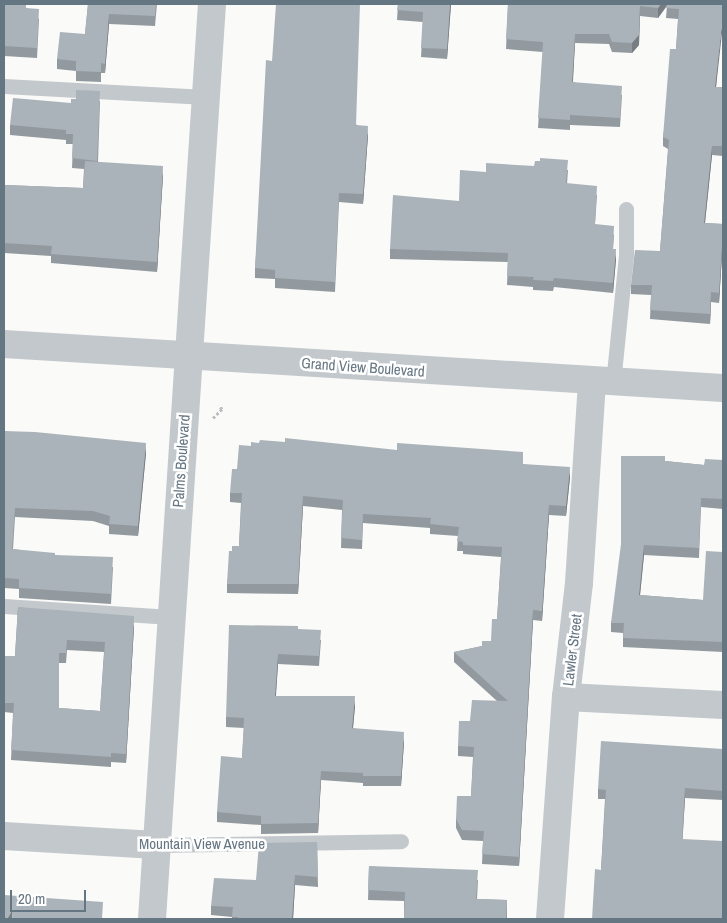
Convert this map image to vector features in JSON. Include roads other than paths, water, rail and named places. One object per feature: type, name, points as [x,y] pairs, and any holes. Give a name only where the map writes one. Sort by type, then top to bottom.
[{"type":"street","name":"Palms Boulevard","points":[[152,919],[212,4]]},
{"type":"street","name":"Grand View Boulevard","points":[[4,344],[723,388]]},
{"type":"street","name":"Lawler Street","points":[[550,919],[566,696],[602,382]]},
{"type":"street","points":[[566,696],[723,705]]},
{"type":"street","name":"Mountain View Avenue","points":[[4,836],[156,845]]},
{"type":"lane","points":[[4,86],[206,98]]},
{"type":"lane","points":[[602,382],[626,256],[626,209]]},
{"type":"lane","points":[[4,606],[171,617]]},
{"type":"lane","name":"Mountain View Avenue","points":[[156,845],[401,842]]}]
